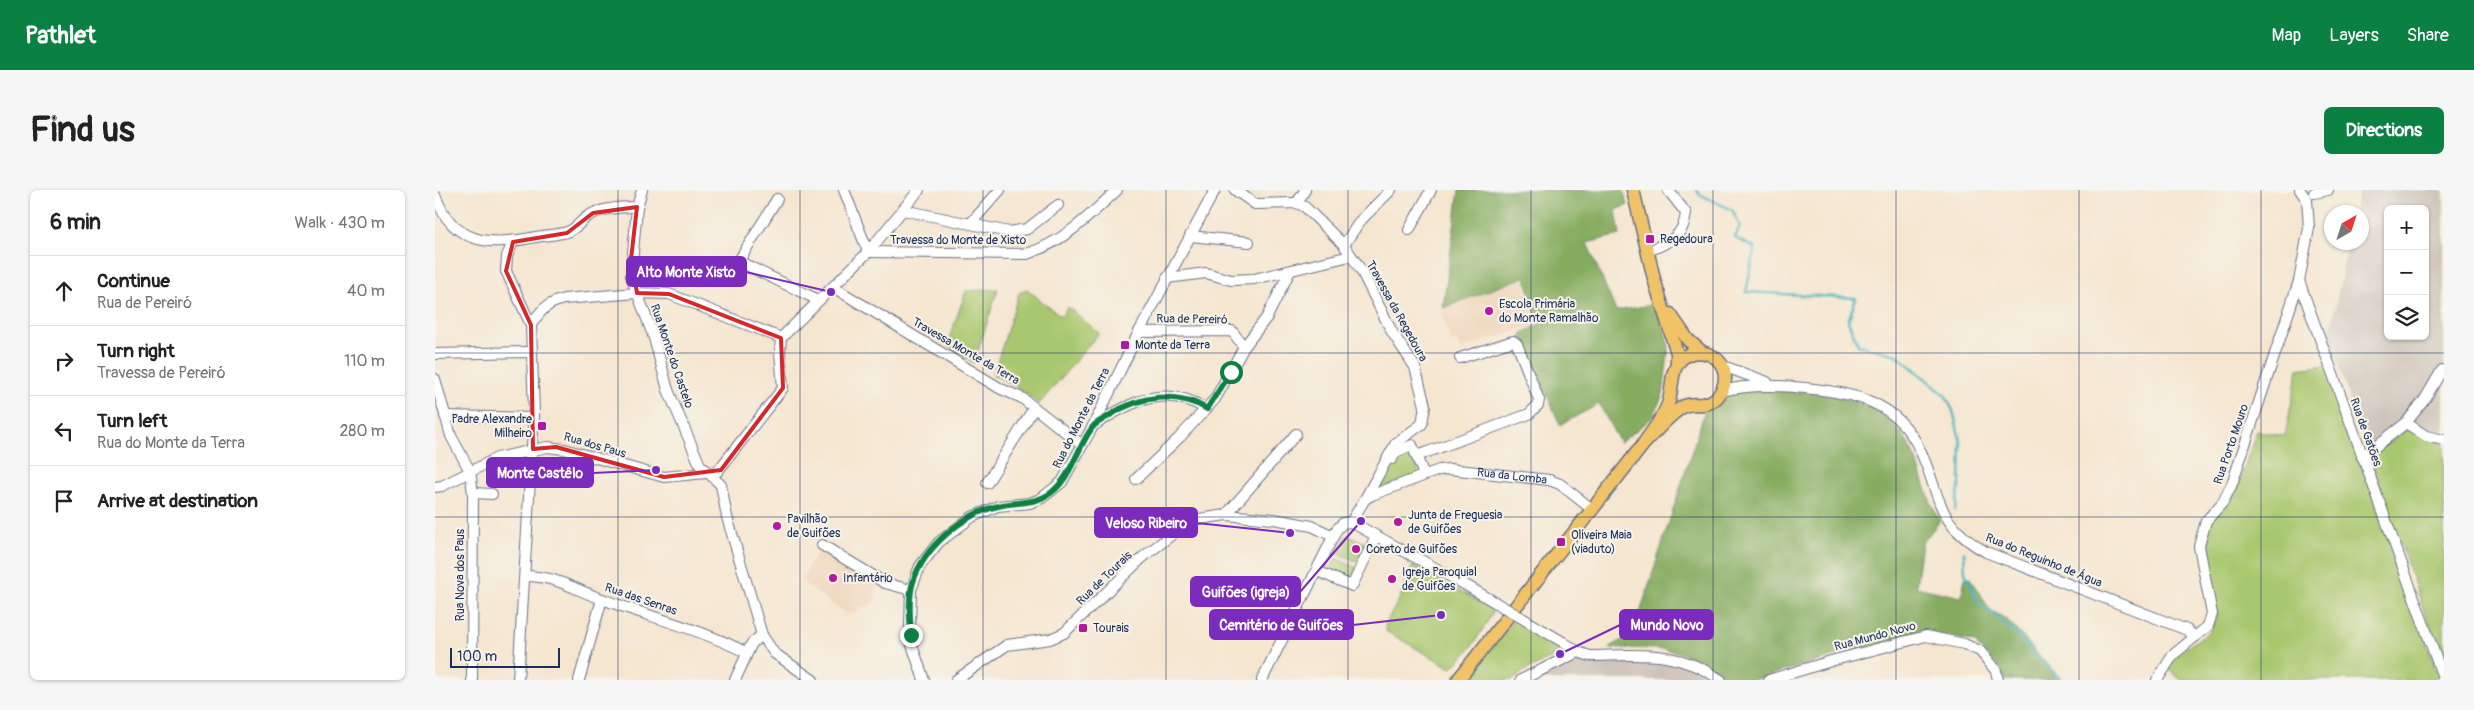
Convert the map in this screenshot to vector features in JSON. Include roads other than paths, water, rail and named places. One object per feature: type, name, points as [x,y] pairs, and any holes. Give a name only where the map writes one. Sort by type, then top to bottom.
[{"type":"main road","points":[[1458,680],[1643,446],[1668,406],[1677,364],[1677,353],[1654,279],[1633,190]]},
{"type":"main road","points":[[1643,446],[1677,411],[1688,404],[1710,402],[1722,391],[1725,383],[1723,366],[1714,357],[1702,352],[1688,340],[1663,304]]},
{"type":"main road","points":[[1677,364],[1688,355],[1702,352]]},
{"type":"main road","points":[[1673,383],[1681,397],[1695,404]]},
{"type":"street","points":[[844,190],[868,252]]},
{"type":"street","points":[[709,473],[721,470],[747,434],[780,394],[783,381],[780,352],[781,338],[868,252],[919,190]]},
{"type":"street","points":[[971,223],[1000,190]]},
{"type":"street","name":"Travessa do Monte de Xisto","points":[[868,252],[1027,254],[1048,247],[1066,236],[1117,190]]},
{"type":"street","name":"Rua do Monte da Terra","points":[[924,680],[911,642],[911,590],[916,574],[925,559],[948,534],[986,510],[1004,505],[1030,502],[1052,492],[1062,482],[1093,426],[1167,278],[1215,190]]},
{"type":"street","points":[[1235,190],[1255,204],[1297,203],[1305,190]]},
{"type":"street","points":[[1344,245],[1359,222],[1391,190]]},
{"type":"street","points":[[1409,230],[1431,190]]},
{"type":"street","points":[[1648,251],[1675,239],[1685,224],[1686,213],[1668,190]]},
{"type":"street","points":[[2300,190],[2311,194],[2328,190]]},
{"type":"street","name":"Rua Monte do Castelo","points":[[642,192],[637,207],[631,276],[655,338],[668,390],[700,465],[721,485],[733,540],[762,635]]},
{"type":"street","points":[[2299,280],[2309,228],[2311,194]]},
{"type":"street","points":[[435,195],[447,218],[469,237],[483,241],[513,242],[567,232],[593,213],[625,207],[637,207]]},
{"type":"street","points":[[777,199],[740,259],[744,264],[818,300]]},
{"type":"street","name":"Travessa da Regedoura","points":[[1297,203],[1305,207],[1344,245],[1366,278],[1392,332],[1415,367],[1425,406],[1422,424],[1396,443],[1368,497]]},
{"type":"street","points":[[903,210],[1009,232],[1027,229],[1059,205]]},
{"type":"street","points":[[1190,236],[1249,242]]},
{"type":"street","points":[[513,242],[507,256],[506,271],[531,325],[534,418],[518,680]]},
{"type":"street","points":[[1167,278],[1206,274],[1220,278],[1241,280],[1290,271],[1351,256]]},
{"type":"street","points":[[1136,479],[1215,399],[1244,347],[1267,317],[1290,271]]},
{"type":"street","name":"Rua de Gatões","points":[[2299,280],[2361,457],[2444,680]]},
{"type":"street","name":"Rua Porto Mouro","points":[[2157,680],[2173,655],[2208,626],[2212,614],[2199,546],[2205,521],[2223,502],[2232,484],[2299,280]]},
{"type":"street","name":"Travessa Monte da Terra","points":[[833,286],[1001,389],[1022,398],[1081,445]]},
{"type":"street","points":[[531,325],[538,314],[551,302],[637,293],[669,294],[781,338]]},
{"type":"street","name":"Rua de Pereiró","points":[[1139,332],[1232,331],[1244,347]]},
{"type":"street","points":[[1417,456],[1529,414],[1538,406],[1539,400],[1517,344],[1513,341],[1460,358]]},
{"type":"street","points":[[435,354],[531,352]]},
{"type":"street","name":"Rua do Reguinho de Água","points":[[1723,366],[1752,378],[1777,385],[1851,394],[1870,400],[1890,413],[1911,434],[1919,449],[1944,515],[1956,531],[1976,546],[2187,630],[2195,637]]},
{"type":"street","points":[[2361,457],[2406,423],[2425,399],[2442,370]]},
{"type":"street","points":[[435,379],[451,436],[470,471]]},
{"type":"street","name":"Rua do Reguinho de Água","points":[[1722,391],[1777,385]]},
{"type":"street","points":[[1109,391],[1124,406]]},
{"type":"street","points":[[1093,426],[1124,406],[1146,399],[1186,399],[1207,409]]},
{"type":"street","points":[[987,483],[1034,408]]},
{"type":"street","points":[[445,416],[534,418]]},
{"type":"street","points":[[2406,423],[2426,436],[2444,440]]},
{"type":"street","points":[[1226,515],[1296,434]]},
{"type":"street","points":[[1262,680],[1333,536],[1339,526],[1351,522],[1396,452],[1412,445],[1423,476]]},
{"type":"street","name":"Rua dos Paus","points":[[435,487],[497,458],[533,449],[555,447],[664,477],[709,473]]},
{"type":"street","name":"Rua da Lomba","points":[[1368,497],[1423,476],[1449,469],[1543,478],[1560,484],[1593,510]]},
{"type":"street","name":"Rua Nova dos Paus","points":[[470,471],[473,493],[472,680]]},
{"type":"street","points":[[473,493],[492,494]]},
{"type":"street","name":"Rua de Tourais","points":[[956,680],[1007,645],[1043,641],[1064,633],[1133,566],[1184,525],[1193,520],[1226,515],[1297,523],[1312,526],[1333,536]]},
{"type":"street","points":[[1351,522],[1457,580],[1577,652],[1590,656],[1670,656],[1699,666],[1721,680]]},
{"type":"street","points":[[1317,571],[1352,586],[1375,536]]},
{"type":"street","points":[[822,545],[885,583],[911,590]]},
{"type":"street","name":"Rua das Senras","points":[[525,576],[546,576],[602,599],[673,623],[747,653]]},
{"type":"street","points":[[579,680],[602,599]]},
{"type":"street","points":[[735,680],[752,643],[762,635],[775,653],[813,680]]},
{"type":"street","name":"Rua Mundo Novo","points":[[1769,680],[1869,650],[1926,636],[1965,644],[1980,651],[1998,674],[1995,679]]},
{"type":"street","points":[[1521,680],[1577,652]]},
{"type":"waterway","points":[[1697,190],[1699,194],[1732,210],[1740,226],[1735,238],[1755,248],[1746,292],[1856,298],[1848,321],[1858,345],[1897,355],[1945,395],[1953,411],[1961,443],[1960,483],[1955,510]]},
{"type":"waterway","points":[[1964,552],[1965,573],[1979,603],[2004,623],[2061,680]]},
{"type":"place","name":"Regedoura","points":[[1650,239]]},
{"type":"place","name":"Alto Monte Xisto","points":[[831,292]]},
{"type":"place","name":"Escola Primária do Monte Ramalhão","points":[[1489,311]]},
{"type":"place","name":"Monte da Terra","points":[[1125,345]]},
{"type":"place","name":"Padre Alexandre Milheiro","points":[[542,426]]},
{"type":"place","name":"Monte Castêlo","points":[[656,470]]},
{"type":"place","name":"Guifões (igreja)","points":[[1361,521]]},
{"type":"place","name":"Junta de Freguesia de Guifões","points":[[1398,522]]},
{"type":"place","name":"Pavilhão de Guifões","points":[[777,526]]},
{"type":"place","name":"Veloso Ribeiro","points":[[1290,533]]},
{"type":"place","name":"Oliveira Maia (viaduto)","points":[[1561,542]]},
{"type":"place","name":"Coreto de Guifões","points":[[1356,549]]},
{"type":"place","name":"Infantário","points":[[833,578]]},
{"type":"place","name":"Igreja Paroquial de Guifões","points":[[1392,579]]},
{"type":"place","name":"Cemitério de Guifões","points":[[1441,615]]},
{"type":"place","name":"Tourais","points":[[1083,628]]},
{"type":"place","name":"Mundo Novo","points":[[1560,654]]}]
